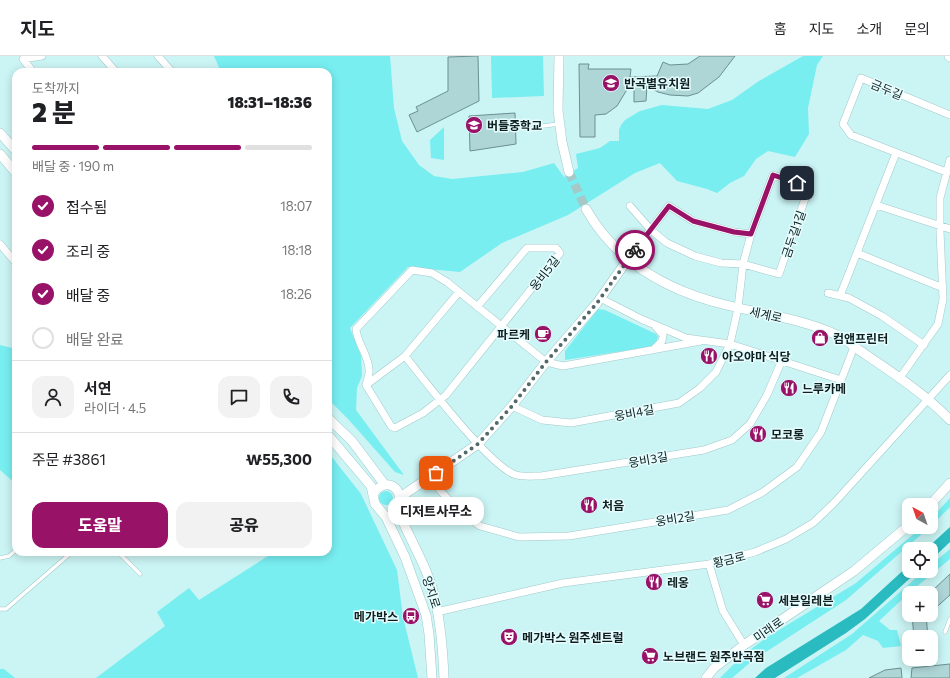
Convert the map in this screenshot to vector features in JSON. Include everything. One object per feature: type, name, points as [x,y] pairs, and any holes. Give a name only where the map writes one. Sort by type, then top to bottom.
[{"type":"street","points":[[30,68],[23,59],[42,56]]},
{"type":"street","points":[[102,56],[112,68]]},
{"type":"street","points":[[158,56],[168,68]]},
{"type":"street","points":[[559,56],[557,71],[560,124],[562,142],[569,172]]},
{"type":"street","name":"금두길","points":[[946,172],[851,135],[843,124],[861,78],[950,115]]},
{"type":"street","points":[[0,133],[12,146]]},
{"type":"street","points":[[840,296],[896,153]]},
{"type":"street","points":[[0,154],[12,168]]},
{"type":"street","points":[[899,379],[938,324],[943,299],[940,198],[950,160]]},
{"type":"street","name":"금두길1길","points":[[630,206],[651,230],[667,243],[695,256],[721,263],[743,264],[779,274],[809,186],[773,175],[751,234],[743,264],[738,308]]},
{"type":"street","points":[[876,205],[950,228]]},
{"type":"street","points":[[332,440],[370,486],[375,504],[384,514],[393,509],[398,500],[428,477],[443,469],[478,444],[512,406],[546,362],[600,298],[669,206],[693,221],[734,232],[751,234]]},
{"type":"street","name":"세계로","points":[[586,209],[598,229],[628,259],[644,272],[671,288],[706,300],[781,317],[838,335],[928,400],[950,420]]},
{"type":"street","points":[[0,244],[12,258]]},
{"type":"street","name":"웅비5길","points":[[366,385],[391,426],[395,428],[423,413],[442,399],[560,253],[556,248],[526,248],[477,307]]},
{"type":"street","points":[[857,253],[943,288]]},
{"type":"street","points":[[366,385],[370,370],[366,354],[356,337],[356,329],[412,270],[432,274],[447,282],[546,362],[563,366],[701,341]]},
{"type":"street","points":[[366,385],[405,356],[459,292]]},
{"type":"street","points":[[828,293],[849,298],[882,316],[924,345]]},
{"type":"street","points":[[600,298],[655,325],[686,338],[730,344],[841,380]]},
{"type":"street","name":"웅비4길","points":[[512,406],[542,420],[571,423],[679,403],[700,388],[716,372],[730,344],[738,308]]},
{"type":"street","points":[[654,349],[662,342],[663,335],[655,325]]},
{"type":"street","name":"웅비2길","points":[[428,477],[457,509],[480,526],[519,536],[569,536],[728,510],[769,488],[797,467],[821,432],[854,347]]},
{"type":"street","points":[[405,356],[478,444]]},
{"type":"street","name":"웅비3길","points":[[478,444],[499,464],[516,475],[541,476],[704,450],[732,440],[750,424],[767,395],[782,360]]},
{"type":"street","name":"황금로","points":[[441,611],[563,583],[709,564],[755,552],[786,539],[813,523],[834,503],[950,375]]},
{"type":"street","points":[[332,422],[352,441],[381,482],[389,485],[398,500]]},
{"type":"street","points":[[373,496],[381,482]]},
{"type":"street","points":[[936,498],[950,483]]},
{"type":"street","name":"양지로","points":[[398,500],[410,535],[435,596],[439,614],[444,678]]},
{"type":"street","name":"양지로","points":[[384,514],[405,557],[421,598],[430,634],[432,678]]},
{"type":"street","name":"미래로","points":[[706,678],[714,668],[744,645],[854,571],[902,531]]},
{"type":"street","points":[[410,535],[420,550],[439,596],[445,646],[443,655]]},
{"type":"street","points":[[709,564],[723,611],[744,645]]},
{"type":"lane","points":[[535,127],[560,124]]},
{"type":"lane","points":[[0,558],[9,556],[12,553]]},
{"type":"lane","points":[[0,609],[6,609],[67,556]]},
{"type":"lane","points":[[122,556],[140,574]]},
{"type":"lane","points":[[945,632],[950,619]]},
{"type":"shaded area","points":[[214,56],[390,56],[394,108],[402,141],[419,165],[434,176],[452,179],[523,172],[554,163],[564,177],[578,168],[576,154],[600,148],[610,141],[619,141],[619,130],[621,125],[625,120],[640,111],[662,105],[708,109],[732,100],[759,81],[803,56],[823,56],[817,65],[808,108],[809,134],[795,157],[768,151],[756,159],[744,176],[730,183],[717,193],[677,181],[660,163],[635,173],[568,215],[502,243],[460,272],[408,267],[350,328],[361,356],[362,376],[357,388],[356,410],[404,475],[395,472],[332,403],[332,68],[219,68]]},
{"type":"shaded area","points":[[491,56],[543,56],[544,96],[492,98]]},
{"type":"shaded area","points":[[444,127],[444,160],[431,158],[430,140]]},
{"type":"shaded area","points":[[598,309],[605,310],[656,334],[658,337],[656,344],[649,347],[565,360],[565,351]]},
{"type":"shaded area","points":[[0,345],[12,348],[12,480],[0,470]]},
{"type":"shaded area","points":[[332,457],[361,494],[397,570],[403,617],[418,678],[96,678],[165,626],[157,612],[189,588],[199,600],[268,556],[332,556]]},
{"type":"shaded area","points":[[386,491],[391,493],[393,498],[391,503],[386,505],[381,503],[379,498],[381,493]]},
{"type":"shaded area","points":[[950,498],[950,507],[938,519],[938,511]]},
{"type":"shaded area","points":[[950,527],[950,542],[938,553],[938,542],[934,542]]},
{"type":"shaded area","points":[[914,534],[922,534],[913,542],[904,542]]},
{"type":"shaded area","points":[[902,544],[902,551],[846,600],[752,661],[732,678],[720,678],[743,655],[766,638],[856,583]]},
{"type":"shaded area","points":[[950,549],[950,559],[938,569],[938,559]]},
{"type":"shaded area","points":[[902,571],[902,578],[910,578],[865,619],[846,633],[775,678],[755,678],[766,668],[861,609]]},
{"type":"shaded area","points":[[916,578],[927,578],[917,586],[907,586]]},
{"type":"shaded area","points":[[902,590],[902,600],[879,621],[890,630],[897,630],[901,646],[883,648],[878,641],[863,635],[846,650],[797,678],[784,678],[852,634]]},
{"type":"shaded area","points":[[0,669],[4,669],[15,678],[0,678]]},
{"type":"building","points":[[478,56],[479,101],[417,132],[409,115],[418,111],[416,107],[448,91],[448,57]]},
{"type":"building","points":[[700,56],[735,56],[719,77],[698,93],[688,96],[670,95],[658,92],[647,86],[646,101],[634,102],[634,78],[617,106],[606,114],[595,115],[595,137],[580,137],[579,64],[589,64],[588,69],[631,69],[630,77],[657,76],[663,62],[670,65],[688,64]]},
{"type":"building","points":[[515,113],[516,144],[470,151],[469,116]]},
{"type":"building","points":[[950,574],[950,595],[938,606],[938,586]]},
{"type":"building","points":[[913,622],[927,622],[927,630],[913,630]]},
{"type":"building","points":[[950,664],[950,678],[911,678],[912,668]]},
{"type":"building","points":[[901,668],[902,678],[869,678],[885,670]]},
{"type":"tunnel","points":[[569,172],[586,209]]},
{"type":"way so far","points":[[436,473],[478,444],[512,406],[546,362],[597,303],[635,250]]},
{"type":"place","name":"반곡별유치원","points":[[611,83]]},
{"type":"place","name":"버들중학교","points":[[474,125]]},
{"type":"place","name":"파르케","points":[[543,334]]},
{"type":"place","name":"컴앤프린터","points":[[820,338]]},
{"type":"place","name":"아오야마 식당","points":[[709,356]]},
{"type":"place","name":"느루카메","points":[[789,388]]},
{"type":"place","name":"모코롱","points":[[758,434]]},
{"type":"place","name":"디저트사무소","points":[[436,473]]},
{"type":"place","name":"처음","points":[[589,505]]},
{"type":"place","name":"레옹","points":[[654,582]]},
{"type":"place","name":"세븐일레븐","points":[[765,600]]},
{"type":"place","name":"메가박스","points":[[411,616]]},
{"type":"place","name":"메가박스 원주센트럴","points":[[509,637]]},
{"type":"place","name":"노브랜드 원주반곡점","points":[[650,656]]},
{"type":"route","points":[[635,250],[669,206],[693,221],[734,232],[751,234],[773,175],[797,183]]}]
